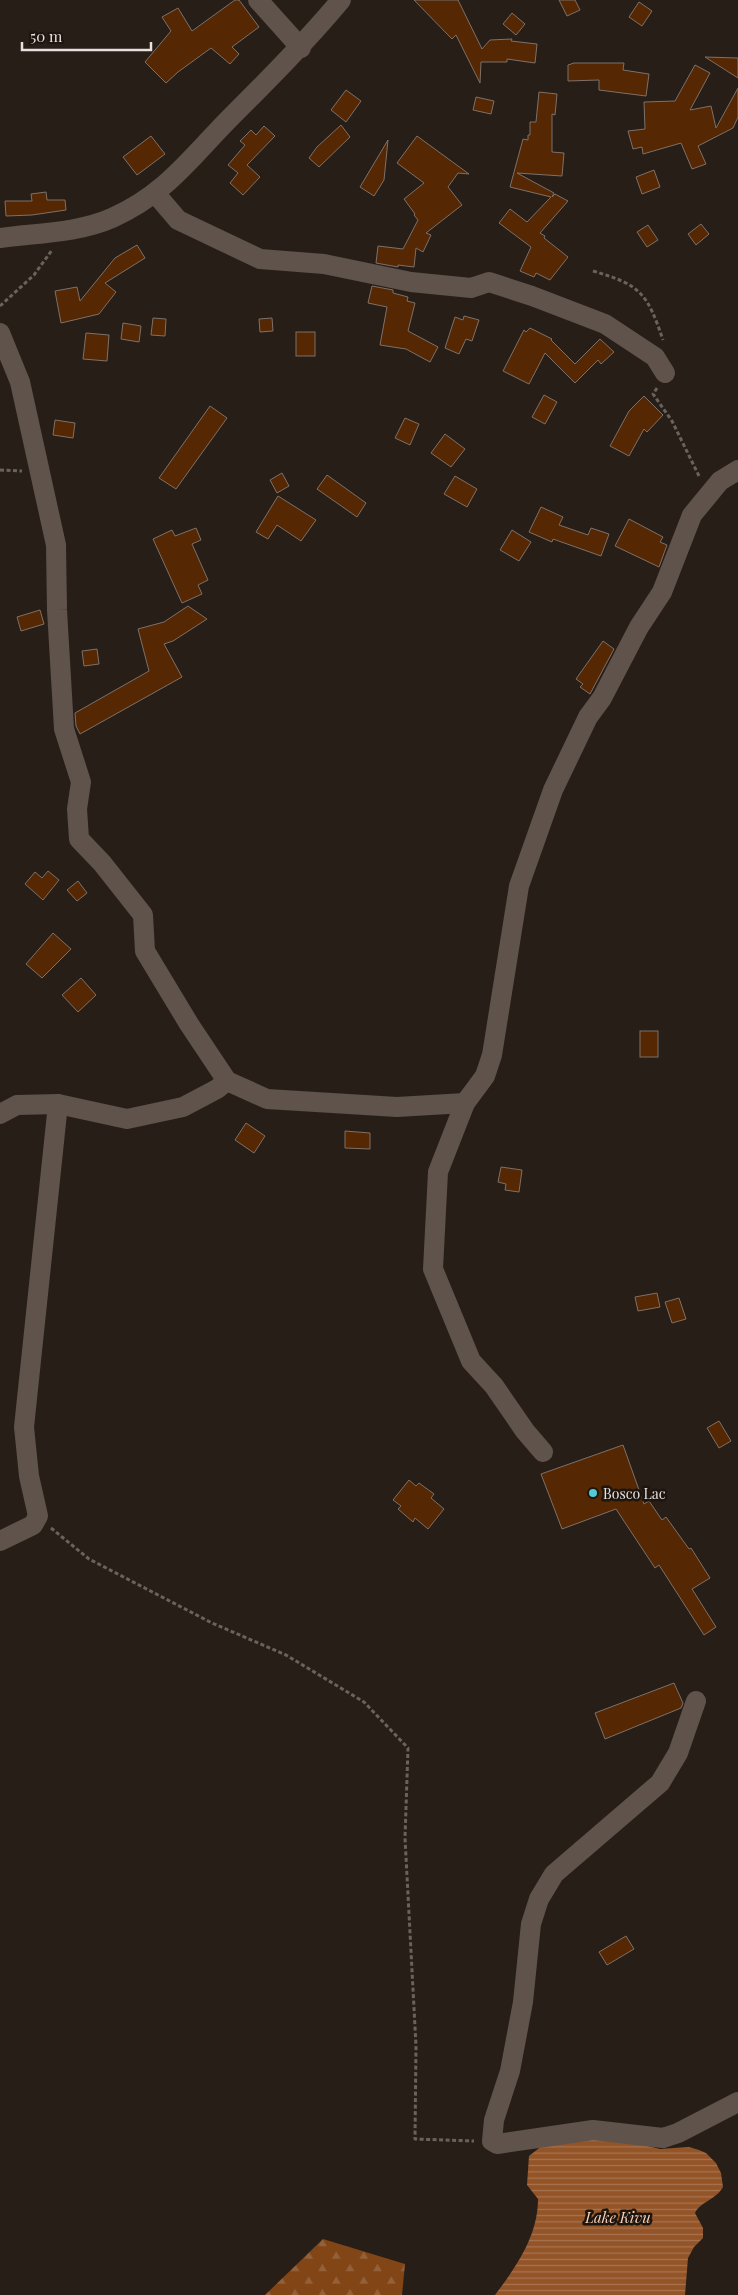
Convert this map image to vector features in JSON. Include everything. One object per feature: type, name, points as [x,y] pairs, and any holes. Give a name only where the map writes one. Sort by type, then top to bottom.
[{"type":"street","points":[[258,0],[301,48]]},
{"type":"street","points":[[0,238],[86,226],[110,219],[138,206],[175,178],[227,121],[301,48],[341,0]]},
{"type":"street","points":[[155,193],[178,220],[260,259],[324,264],[411,282],[471,288],[489,282],[532,296],[605,324],[655,356],[665,373]]},
{"type":"street","points":[[0,333],[20,382],[56,545],[57,610],[64,729],[81,782],[77,809],[79,839],[102,863],[142,915],[145,951],[189,1024],[227,1081],[267,1099],[397,1107],[465,1104]]},
{"type":"street","points":[[543,1452],[525,1431],[494,1386],[471,1361],[433,1269],[438,1172],[465,1104],[485,1076],[492,1055],[519,886],[553,790],[588,717],[602,698],[639,627],[662,592],[692,515],[720,481],[738,470]]},
{"type":"street","points":[[0,1114],[16,1105],[58,1104],[127,1119],[183,1107],[218,1090],[227,1081]]},
{"type":"street","points":[[0,1541],[34,1525],[38,1516],[29,1476],[24,1427],[58,1104]]},
{"type":"street","points":[[696,1701],[678,1752],[660,1783],[560,1868],[539,1899],[531,1924],[522,2002],[510,2070],[494,2120],[492,2141],[497,2144],[508,2143],[593,2130],[663,2138],[678,2133],[738,2102]]},
{"type":"path","points":[[0,306],[34,275],[67,229]]},
{"type":"path","points":[[38,1516],[89,1560],[212,1623],[286,1655],[364,1702],[408,1748],[405,1838],[416,2046],[416,2139],[492,2141]]},
{"type":"green space","points":[[323,2239],[405,2264],[402,2295],[265,2295]]},
{"type":"water","name":"Lake Kivu","points":[[577,2137],[624,2140],[660,2149],[689,2147],[706,2153],[716,2163],[721,2173],[723,2187],[717,2195],[701,2206],[695,2213],[703,2228],[703,2238],[694,2247],[688,2258],[685,2295],[495,2295],[518,2262],[534,2226],[538,2199],[527,2185],[529,2156],[543,2145]]},
{"type":"building","points":[[235,0],[239,0],[259,27],[232,47],[239,54],[230,64],[211,48],[166,83],[145,62],[171,31],[162,17],[178,8],[192,31]]},
{"type":"building","points":[[414,0],[458,0],[482,49],[490,40],[512,39],[511,41],[537,44],[535,63],[507,59],[507,62],[481,62],[480,83],[456,35],[452,39]]},
{"type":"building","points":[[559,0],[575,0],[580,10],[567,16]]},
{"type":"building","points":[[639,2],[652,11],[642,26],[629,17]]},
{"type":"building","points":[[512,13],[525,24],[516,35],[503,24]]},
{"type":"building","points":[[705,57],[738,58],[738,78]]},
{"type":"building","points":[[574,63],[624,63],[623,70],[649,74],[646,96],[599,90],[599,80],[568,81],[568,65]]},
{"type":"building","points":[[695,65],[710,73],[690,110],[711,106],[716,128],[738,88],[738,117],[733,128],[698,146],[706,164],[692,169],[681,143],[643,154],[642,147],[633,149],[628,131],[645,129],[644,102],[675,101]]},
{"type":"building","points":[[346,90],[361,101],[346,122],[331,110]]},
{"type":"building","points":[[539,92],[557,94],[555,115],[552,114],[552,152],[564,153],[562,176],[517,173],[554,193],[552,197],[555,194],[568,201],[540,233],[568,257],[550,280],[536,273],[534,277],[520,271],[531,247],[499,223],[510,209],[527,222],[551,197],[510,187],[523,139],[528,140],[530,122],[536,122]]},
{"type":"building","points":[[476,97],[494,101],[491,114],[473,110]]},
{"type":"building","points":[[341,125],[350,137],[319,167],[309,158],[317,147]]},
{"type":"building","points":[[264,126],[275,136],[247,165],[260,177],[243,195],[230,183],[238,173],[228,165],[245,145],[240,141],[251,130],[256,135]]},
{"type":"building","points":[[151,136],[165,154],[137,175],[123,157]]},
{"type":"building","points":[[417,136],[469,174],[458,173],[448,187],[462,205],[426,233],[431,235],[423,252],[416,248],[414,267],[398,265],[398,267],[376,263],[378,246],[403,249],[418,220],[404,199],[424,183],[397,163]]},
{"type":"building","points":[[388,140],[384,180],[374,196],[360,187]]},
{"type":"building","points":[[654,170],[660,187],[642,194],[636,177]]},
{"type":"building","points":[[46,192],[47,200],[65,200],[66,210],[32,215],[6,216],[5,201],[32,201],[31,194]]},
{"type":"building","points":[[701,224],[709,234],[696,245],[688,234]]},
{"type":"building","points":[[648,225],[658,240],[647,247],[637,232]]},
{"type":"building","points":[[137,245],[145,258],[105,283],[116,292],[99,314],[61,323],[55,291],[77,287],[80,301],[115,258]]},
{"type":"building","points":[[372,286],[393,290],[393,293],[408,297],[407,301],[415,303],[408,331],[438,347],[430,362],[406,349],[380,345],[387,307],[368,303]]},
{"type":"building","points":[[464,316],[479,320],[472,341],[466,339],[459,354],[445,348],[455,317],[463,320]]},
{"type":"building","points":[[153,318],[166,319],[165,336],[151,335]]},
{"type":"building","points":[[272,318],[273,331],[260,332],[259,319]]},
{"type":"building","points":[[123,323],[141,326],[139,342],[121,339]]},
{"type":"building","points":[[530,328],[552,339],[575,364],[600,339],[614,352],[601,364],[598,360],[575,383],[545,353],[529,384],[503,371],[524,330],[526,332]]},
{"type":"building","points":[[296,332],[315,332],[315,356],[296,356]]},
{"type":"building","points":[[86,333],[109,335],[107,361],[83,359]]},
{"type":"building","points":[[544,395],[557,402],[545,424],[532,417]]},
{"type":"building","points":[[644,396],[663,415],[647,432],[644,429],[629,456],[610,446],[629,411]]},
{"type":"building","points":[[210,406],[227,418],[176,489],[159,478]]},
{"type":"building","points":[[405,418],[419,424],[410,445],[395,438]]},
{"type":"building","points":[[55,420],[75,423],[73,438],[53,435]]},
{"type":"building","points":[[445,434],[465,449],[451,467],[431,453]]},
{"type":"building","points":[[282,473],[289,486],[277,493],[270,480]]},
{"type":"building","points":[[327,475],[366,503],[357,517],[317,489]]},
{"type":"building","points":[[455,476],[477,489],[467,507],[444,494]]},
{"type":"building","points":[[278,496],[316,520],[301,541],[277,525],[268,539],[256,532]]},
{"type":"building","points":[[541,507],[563,517],[559,525],[588,535],[591,528],[609,534],[601,556],[553,539],[552,542],[529,532]]},
{"type":"building","points":[[629,519],[663,537],[660,542],[667,545],[659,567],[615,546]]},
{"type":"building","points":[[196,528],[201,540],[192,544],[208,580],[198,585],[202,594],[182,603],[153,539],[172,530],[175,536]]},
{"type":"building","points":[[512,530],[531,542],[519,561],[500,550]]},
{"type":"building","points":[[188,606],[207,619],[173,641],[164,644],[182,677],[80,734],[76,726],[75,713],[149,671],[138,629],[164,622]]},
{"type":"building","points":[[40,610],[44,624],[21,631],[17,617]]},
{"type":"building","points":[[603,641],[614,649],[590,694],[580,687],[583,684],[576,679]]},
{"type":"building","points":[[97,649],[99,664],[84,666],[82,651]]},
{"type":"building","points":[[48,871],[59,880],[43,900],[25,884],[35,872],[42,878]]},
{"type":"building","points":[[78,881],[87,893],[77,901],[67,890]]},
{"type":"building","points":[[53,933],[71,949],[42,978],[26,964]]},
{"type":"building","points":[[81,978],[96,995],[78,1012],[62,995]]},
{"type":"building","points":[[640,1031],[658,1031],[658,1057],[640,1057]]},
{"type":"building","points":[[246,1123],[265,1136],[254,1153],[235,1140]]},
{"type":"building","points":[[345,1131],[370,1133],[370,1149],[345,1148]]},
{"type":"building","points":[[501,1167],[522,1170],[519,1192],[505,1190],[506,1184],[498,1182]]},
{"type":"building","points":[[657,1293],[660,1307],[638,1311],[635,1297]]},
{"type":"building","points":[[679,1298],[686,1319],[672,1323],[665,1302]]},
{"type":"building","points":[[719,1421],[731,1441],[719,1448],[707,1428]]},
{"type":"building","points":[[623,1445],[644,1504],[649,1501],[662,1520],[666,1517],[689,1549],[691,1548],[710,1578],[692,1589],[716,1627],[704,1635],[659,1565],[655,1568],[616,1509],[562,1529],[541,1474]]},
{"type":"building","points":[[409,1480],[416,1486],[419,1483],[434,1494],[431,1498],[444,1509],[428,1529],[415,1518],[413,1522],[398,1509],[401,1506],[393,1500]]},
{"type":"building","points":[[674,1683],[683,1703],[681,1708],[605,1739],[595,1713]]},
{"type":"building","points":[[626,1936],[634,1949],[607,1965],[599,1952]]},
{"type":"place","name":"Bosco Lac","points":[[593,1493]]}]
